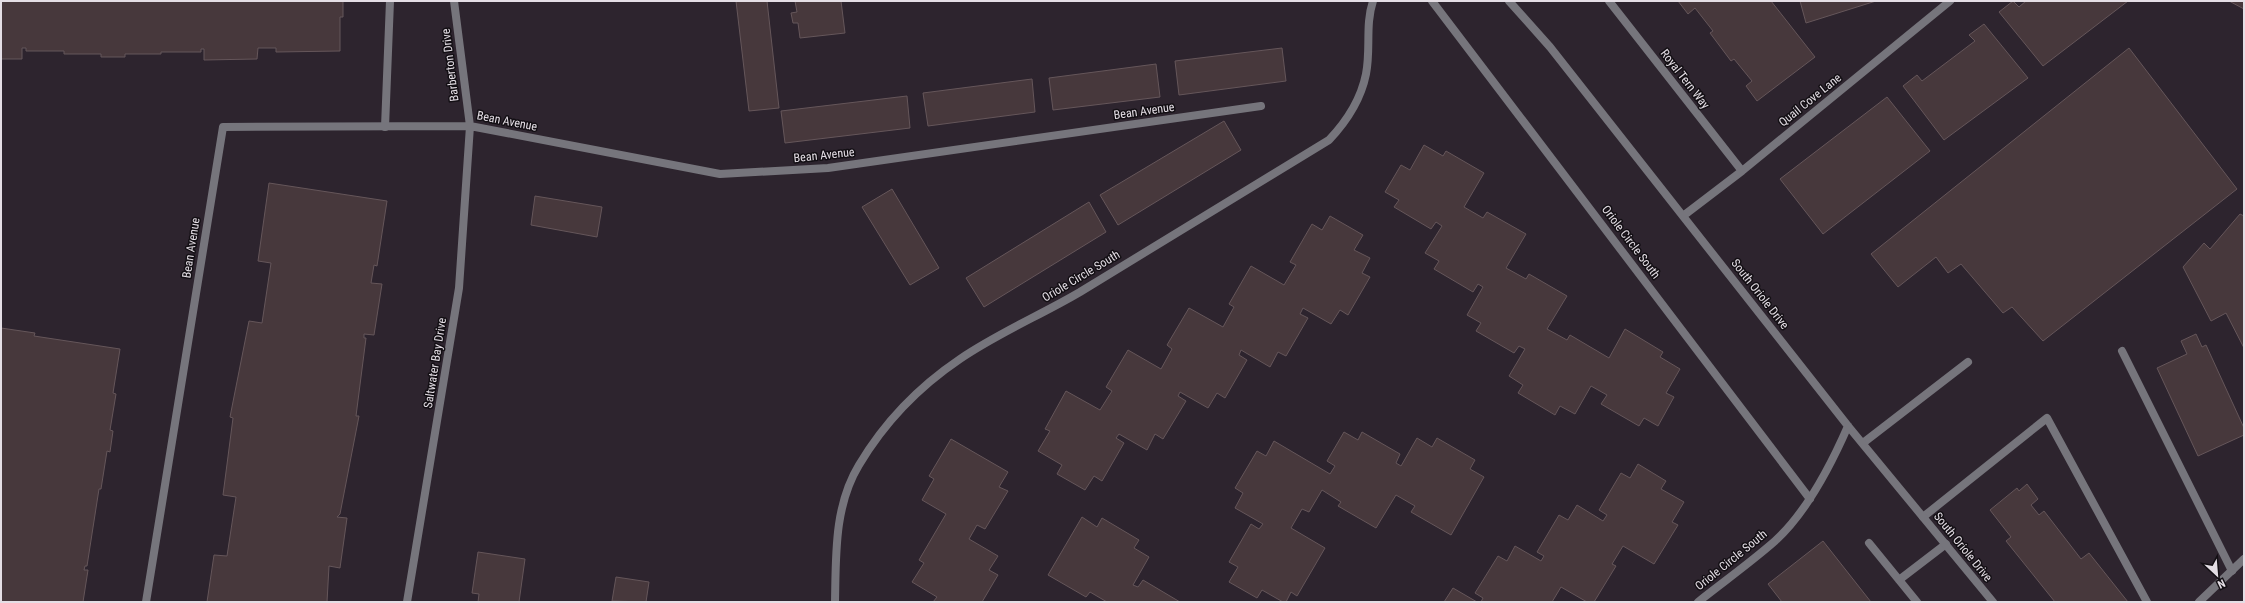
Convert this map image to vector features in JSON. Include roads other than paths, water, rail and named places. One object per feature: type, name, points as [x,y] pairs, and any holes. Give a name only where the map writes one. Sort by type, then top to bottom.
[{"type":"street","points":[[385,127],[390,1]]},
{"type":"street","name":"Barberton Drive","points":[[454,1],[470,126]]},
{"type":"street","name":"Oriole Circle South","points":[[835,602],[836,540],[847,493],[858,466],[887,425],[922,389],[961,358],[1073,296],[1330,140],[1342,127],[1357,102],[1366,73],[1368,16],[1373,1]]},
{"type":"street","name":"Oriole Circle South","points":[[1432,1],[1810,499]]},
{"type":"street","name":"South Oriole Drive","points":[[1509,1],[1550,48],[1848,426],[1993,602]]},
{"type":"street","name":"Royal Tern Way","points":[[1609,1],[1742,171]]},
{"type":"street","name":"Quail Cove Lane","points":[[1683,216],[1742,171],[1950,1]]},
{"type":"street","name":"Bean Avenue","points":[[146,602],[223,127],[470,126],[720,174],[828,168],[1261,106]]},
{"type":"street","name":"Saltwater Bay Drive","points":[[407,602],[459,288],[470,126]]},
{"type":"street","points":[[2122,351],[2232,571]]},
{"type":"street","points":[[1862,443],[1968,362]]},
{"type":"street","points":[[1923,517],[2048,418],[2148,602]]},
{"type":"street","name":"Oriole Circle South","points":[[1700,602],[1776,540],[1810,499],[1833,460],[1848,426]]},
{"type":"street","points":[[1869,543],[1917,602]]},
{"type":"street","points":[[1899,580],[1946,544]]},
{"type":"street","points":[[2199,602],[2244,559]]}]
